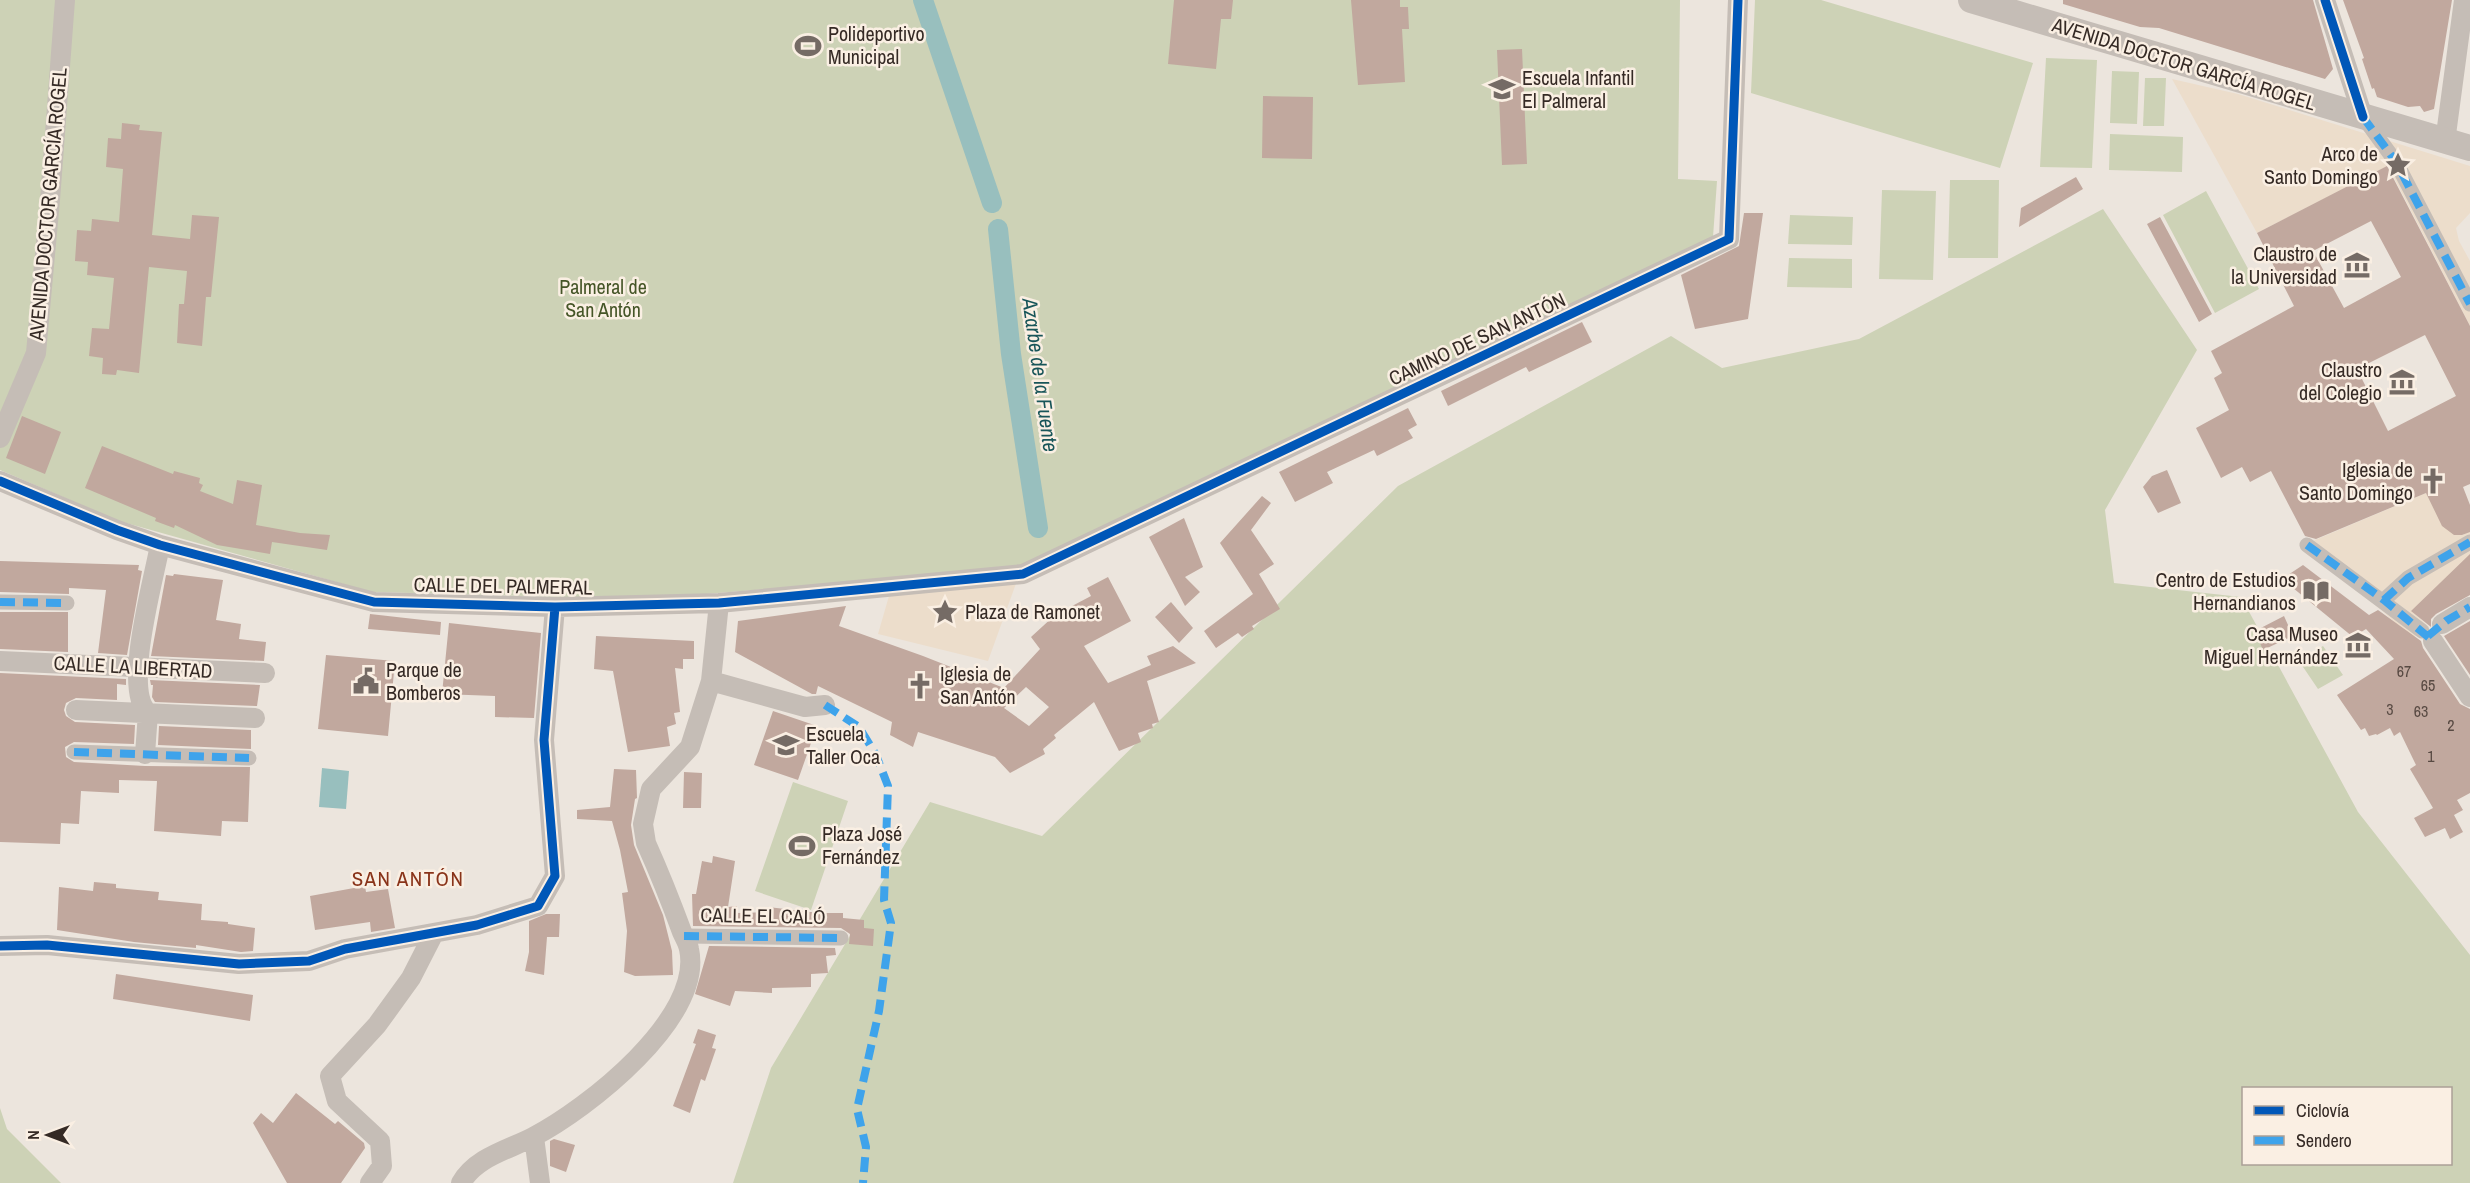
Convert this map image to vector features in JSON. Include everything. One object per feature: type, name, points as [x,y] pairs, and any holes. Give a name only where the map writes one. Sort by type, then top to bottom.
[{"type":"street","name":"AVENIDA DOCTOR GARCÍA ROGEL","points":[[0,438],[36,353],[65,0]]},
{"type":"street","name":"CAMINO DE SAN ANTÓN","points":[[1023,574],[1730,239],[1738,0]]},
{"type":"street","name":"AVENIDA DOCTOR GARCÍA ROGEL","points":[[1971,0],[2470,148]]},
{"type":"street","points":[[2325,0],[2363,117],[2396,162],[2470,304]]},
{"type":"street","points":[[2445,142],[2464,0]]},
{"type":"street","name":"CALLE DEL PALMERAL","points":[[0,480],[117,530],[160,545],[374,602],[555,606],[719,603],[1023,574]]},
{"type":"street","points":[[2384,600],[2408,578],[2470,542]]},
{"type":"street","points":[[2307,544],[2432,632],[2470,697]]},
{"type":"street","points":[[145,754],[148,713],[140,702],[136,668],[160,545]]},
{"type":"street","points":[[0,602],[67,603]]},
{"type":"street","points":[[461,1183],[481,1161],[534,1137],[597,1096],[619,1077],[654,1040],[683,994],[690,967],[689,948],[646,843],[644,824],[651,789],[690,747],[711,681],[719,603]]},
{"type":"street","points":[[0,946],[47,945],[251,963],[309,961],[345,949],[477,926],[538,906],[555,876],[544,740],[555,606]]},
{"type":"street","points":[[2432,632],[2470,607]]},
{"type":"street","name":"CALLE LA LIBERTAD","points":[[0,661],[265,673]]},
{"type":"street","points":[[711,681],[805,707],[825,705]]},
{"type":"street","points":[[75,710],[255,718]]},
{"type":"street","points":[[74,752],[249,758]]},
{"type":"street","points":[[370,1183],[382,1166],[380,1142],[337,1101],[330,1076],[377,1025],[405,987],[434,933]]},
{"type":"street","name":"CALLE EL CALÓ","points":[[684,936],[842,938]]},
{"type":"street","points":[[534,1137],[540,1183]]},
{"type":"green space","name":"Palmeral de San Antón","points":[[0,0],[1680,0],[1678,179],[1717,181],[1713,237],[1026,568],[644,599],[372,592],[119,521],[0,470]]},
{"type":"green space","points":[[1755,0],[1821,0],[2033,63],[2000,168],[1751,93]]},
{"type":"green space","points":[[2046,58],[2097,60],[2092,168],[2040,167]]},
{"type":"green space","points":[[2112,71],[2139,72],[2137,124],[2110,123]]},
{"type":"green space","points":[[2145,78],[2166,78],[2164,126],[2143,126]]},
{"type":"green space","points":[[2110,134],[2183,137],[2182,172],[2109,170]]},
{"type":"green space","points":[[1950,180],[1999,180],[1998,258],[1948,258]]},
{"type":"green space","points":[[1882,190],[1936,191],[1933,280],[1879,279]]},
{"type":"green space","points":[[2206,191],[2259,289],[2215,313],[2163,215]]},
{"type":"green space","points":[[2103,209],[2197,350],[2105,510],[2114,583],[2241,597],[2358,812],[2470,955],[2470,1183],[733,1183],[771,1068],[930,802],[1042,836],[1398,486],[1671,336],[1722,368],[1859,339]]},
{"type":"green space","points":[[1790,215],[1853,217],[1852,245],[1788,244]]},
{"type":"green space","points":[[1789,258],[1852,259],[1852,288],[1787,287]]},
{"type":"green space","points":[[2323,646],[2343,675],[2318,689],[2299,661]]},
{"type":"green space","name":"Plaza José Fernández","points":[[793,782],[848,801],[811,910],[755,891]]},
{"type":"green space","points":[[0,1108],[7,1129],[61,1183],[0,1183]]},
{"type":"shaded area","points":[[2172,79],[2238,94],[2470,166],[2470,213],[2456,228],[2459,241],[2470,261],[2470,326],[2388,166],[2257,233]]},
{"type":"shaded area","points":[[2426,493],[2454,535],[2463,535],[2470,530],[2470,556],[2412,611],[2429,627],[2412,638],[2380,609],[2305,551],[2308,543]]},
{"type":"shaded area","name":"Plaza de Ramonet","points":[[1018,578],[988,661],[878,634],[891,589]]},
{"type":"water","points":[[322,768],[349,771],[346,809],[319,807]]},
{"type":"building","points":[[1174,0],[1233,0],[1231,19],[1221,19],[1216,69],[1168,64]]},
{"type":"building","points":[[1351,0],[1400,0],[1400,7],[1408,7],[1409,29],[1402,29],[1405,82],[1358,85]]},
{"type":"building","points":[[2063,0],[2313,0],[2333,69],[2325,79],[2159,28],[2140,27],[2063,4]]},
{"type":"building","points":[[2343,0],[2452,0],[2434,109],[2424,112],[2420,106],[2408,107],[2377,97],[2374,88],[2372,89],[2362,59],[2364,58]]},
{"type":"building","points":[[1522,49],[1527,164],[1502,165],[1497,50]]},
{"type":"building","points":[[1263,96],[1313,97],[1312,159],[1262,158]]},
{"type":"building","points":[[122,123],[140,125],[139,130],[162,132],[152,235],[190,239],[192,215],[219,217],[211,297],[206,297],[202,346],[177,343],[179,304],[184,304],[187,271],[149,267],[139,373],[117,370],[116,375],[102,374],[103,358],[89,356],[92,328],[109,329],[114,278],[87,275],[88,262],[75,261],[77,230],[91,231],[92,219],[119,222],[123,169],[106,167],[108,138],[121,139]]},
{"type":"building","points":[[2387,166],[2470,326],[2470,484],[2463,487],[2470,505],[2470,532],[2454,535],[2442,526],[2426,493],[2316,539],[2305,536],[2271,471],[2250,482],[2242,467],[2221,478],[2196,428],[2229,410],[2214,378],[2222,373],[2211,351],[2294,306],[2257,233]],"holes":[[[2371,221],[2401,277],[2344,308],[2313,251]],[[2425,335],[2456,396],[2388,431],[2357,369]]]},
{"type":"building","points":[[2076,177],[2083,189],[2019,227],[2021,208]]},
{"type":"building","points":[[1744,213],[1763,213],[1748,319],[1695,329],[1681,275],[1739,246]]},
{"type":"building","points":[[2160,217],[2212,314],[2199,322],[2147,224]]},
{"type":"building","points":[[1582,322],[1592,342],[1529,372],[1526,367],[1448,406],[1441,391]]},
{"type":"building","points":[[1408,408],[1417,425],[1408,430],[1413,438],[1377,456],[1374,450],[1327,472],[1333,483],[1295,502],[1279,472]]},
{"type":"building","points":[[22,416],[61,432],[45,474],[6,458]]},
{"type":"building","points":[[102,446],[173,474],[174,471],[200,478],[199,483],[203,485],[200,491],[233,504],[237,480],[262,485],[256,525],[300,533],[330,535],[327,550],[272,542],[270,554],[217,545],[175,525],[174,528],[155,521],[156,518],[85,488]]},
{"type":"building","points":[[2167,470],[2181,503],[2158,513],[2143,487],[2152,476]]},
{"type":"building","points":[[1262,496],[1271,503],[1251,530],[1274,564],[1259,574],[1280,609],[1252,626],[1254,629],[1242,637],[1238,633],[1216,648],[1204,631],[1253,594],[1220,543]]},
{"type":"building","points":[[1184,518],[1203,567],[1185,577],[1200,592],[1185,606],[1149,537]]},
{"type":"building","points":[[2470,554],[2470,595],[2436,614],[2431,619],[2431,627],[2411,611]]},
{"type":"building","points":[[0,561],[139,565],[138,570],[142,571],[127,655],[98,653],[106,590],[69,588],[69,594],[0,592]]},
{"type":"building","points":[[2303,565],[2369,615],[2378,610],[2421,641],[2423,648],[2460,704],[2470,709],[2470,793],[2457,800],[2463,810],[2454,815],[2463,832],[2450,839],[2445,828],[2425,837],[2414,818],[2433,808],[2410,769],[2416,765],[2400,732],[2394,736],[2390,728],[2377,735],[2369,736],[2365,728],[2361,730],[2337,695],[2394,659],[2366,629],[2353,637],[2282,579]]},
{"type":"building","points":[[174,574],[223,580],[216,620],[241,624],[239,639],[266,642],[264,661],[151,656],[166,575],[173,576]]},
{"type":"building","points":[[1108,577],[1131,621],[1084,646],[1108,683],[1151,665],[1147,656],[1173,646],[1196,663],[1147,681],[1159,722],[1152,724],[1153,728],[1138,733],[1141,742],[1119,751],[1094,702],[1054,735],[1056,738],[1043,749],[1045,754],[1010,773],[995,757],[918,732],[913,747],[890,735],[892,722],[818,686],[816,694],[812,694],[735,652],[738,621],[846,606],[839,626],[1004,688],[1040,649],[1031,637],[1055,615],[1091,596],[1087,588]],"holes":[[[1026,687],[1049,707],[1029,726],[1004,708]]]},
{"type":"building","points":[[1171,602],[1193,628],[1179,643],[1155,617]]},
{"type":"building","points":[[0,612],[68,612],[68,652],[0,649]]},
{"type":"building","points":[[370,614],[441,622],[440,635],[368,629]]},
{"type":"building","points":[[2284,616],[2293,636],[2263,650],[2255,631]]},
{"type":"building","points":[[2470,621],[2470,675],[2444,636]]},
{"type":"building","points":[[449,623],[541,633],[534,718],[495,717],[495,696],[442,694]]},
{"type":"building","points":[[596,636],[694,641],[694,659],[683,659],[683,669],[675,668],[680,712],[674,713],[676,724],[667,727],[670,746],[628,752],[613,671],[594,669]]},
{"type":"building","points":[[326,655],[395,661],[388,736],[318,729]]},
{"type":"building","points":[[0,673],[126,679],[126,685],[117,684],[117,700],[76,698],[66,703],[64,710],[66,716],[75,722],[135,725],[134,744],[74,742],[65,747],[66,757],[74,762],[145,766],[250,767],[248,822],[222,821],[221,836],[154,831],[157,781],[119,780],[119,793],[81,791],[79,824],[61,823],[60,844],[0,842]]},
{"type":"building","points":[[150,680],[260,685],[257,706],[155,702],[152,697],[153,685]]},
{"type":"building","name":"Escuela Taller Oca","points":[[773,711],[817,726],[798,780],[754,765]]},
{"type":"building","points":[[159,726],[251,730],[251,749],[158,745]]},
{"type":"building","points":[[614,769],[636,770],[637,798],[631,825],[634,845],[663,915],[672,951],[673,975],[635,976],[624,972],[627,931],[622,893],[628,892],[612,821],[577,819],[577,810],[610,807]]},
{"type":"building","points":[[684,772],[702,773],[701,808],[683,808]]},
{"type":"building","points":[[713,856],[735,861],[728,907],[737,906],[737,913],[768,912],[768,907],[819,913],[843,913],[843,918],[864,920],[864,928],[874,929],[873,946],[849,944],[850,934],[841,928],[693,926],[692,894],[696,894],[702,861],[712,863]]},
{"type":"building","points":[[94,882],[116,884],[116,888],[159,892],[158,900],[202,904],[201,920],[228,922],[228,924],[255,928],[253,951],[241,952],[196,945],[196,948],[134,942],[57,930],[59,887],[93,891]]},
{"type":"building","points":[[365,886],[366,892],[388,889],[395,928],[371,932],[370,922],[315,930],[310,896]]},
{"type":"building","points":[[546,914],[560,914],[559,937],[547,937],[544,975],[525,971],[529,952],[529,921]]},
{"type":"building","points":[[709,946],[835,948],[836,955],[826,956],[828,973],[811,974],[811,987],[772,988],[772,993],[735,991],[730,1006],[695,994]]},
{"type":"building","points":[[116,974],[253,995],[250,1021],[113,999]]},
{"type":"building","points":[[698,1029],[716,1035],[712,1048],[716,1049],[705,1081],[701,1079],[690,1113],[673,1106],[696,1044],[693,1043]]},
{"type":"building","points":[[296,1093],[335,1124],[338,1121],[364,1143],[365,1148],[341,1183],[287,1183],[253,1123],[261,1113],[273,1123]]},
{"type":"building","points":[[554,1139],[575,1145],[566,1172],[550,1166],[550,1141]]},
{"type":"waterway","name":"Azarbe de la Fuente","points":[[923,0],[992,203]]},
{"type":"waterway","name":"Azarbe de la Fuente","points":[[998,229],[1011,354],[1038,528]]},
{"type":"marked path","points":[[2363,117],[2396,162],[2470,304]]},
{"type":"marked path","points":[[2384,600],[2408,578],[2470,542]]},
{"type":"marked path","points":[[2307,545],[2384,600],[2433,641]]},
{"type":"marked path","points":[[0,602],[67,603]]},
{"type":"marked path","points":[[2428,636],[2446,621],[2470,607]]},
{"type":"marked path","points":[[825,705],[859,727],[876,755],[888,786],[884,900],[891,923],[879,1011],[857,1109],[866,1147],[863,1183]]},
{"type":"marked path","points":[[74,752],[249,758]]},
{"type":"marked path","points":[[684,936],[841,938]]},
{"type":"cycle path","points":[[0,481],[117,530],[160,545],[374,602],[555,607],[719,603],[1023,574],[1729,239],[1738,0]]},
{"type":"cycle path","points":[[2325,0],[2363,117]]},
{"type":"cycle path","points":[[0,946],[47,945],[239,964],[309,961],[345,949],[477,925],[538,906],[555,876],[544,740],[555,607]]},
{"type":"place","name":"Polideportivo Municipal","points":[[808,46]]},
{"type":"place","name":"Escuela Infantil El Palmeral","points":[[1502,89]]},
{"type":"place","name":"Arco de Santo Domingo","points":[[2398,165]]},
{"type":"place","name":"Claustro de la Universidad","points":[[2357,265]]},
{"type":"place","name":"Claustro del Colegio","points":[[2402,382]]},
{"type":"place","name":"Iglesia de Santo Domingo","points":[[2433,481]]},
{"type":"place","name":"Centro de Estudios Hernandianos","points":[[2316,591]]},
{"type":"place","name":"Plaza de Ramonet","points":[[945,612]]},
{"type":"place","name":"Casa Museo Miguel Hernández","points":[[2358,645]]},
{"type":"place","name":"Parque de Bomberos","points":[[366,681]]},
{"type":"place","name":"Iglesia de San Antón","points":[[920,686]]},
{"type":"place","name":"Escuela Taller Oca","points":[[786,745]]},
{"type":"place","name":"Plaza José Fernández","points":[[802,846]]},
{"type":"district","name":"SAN ANTÓN","points":[[408,879]]}]
